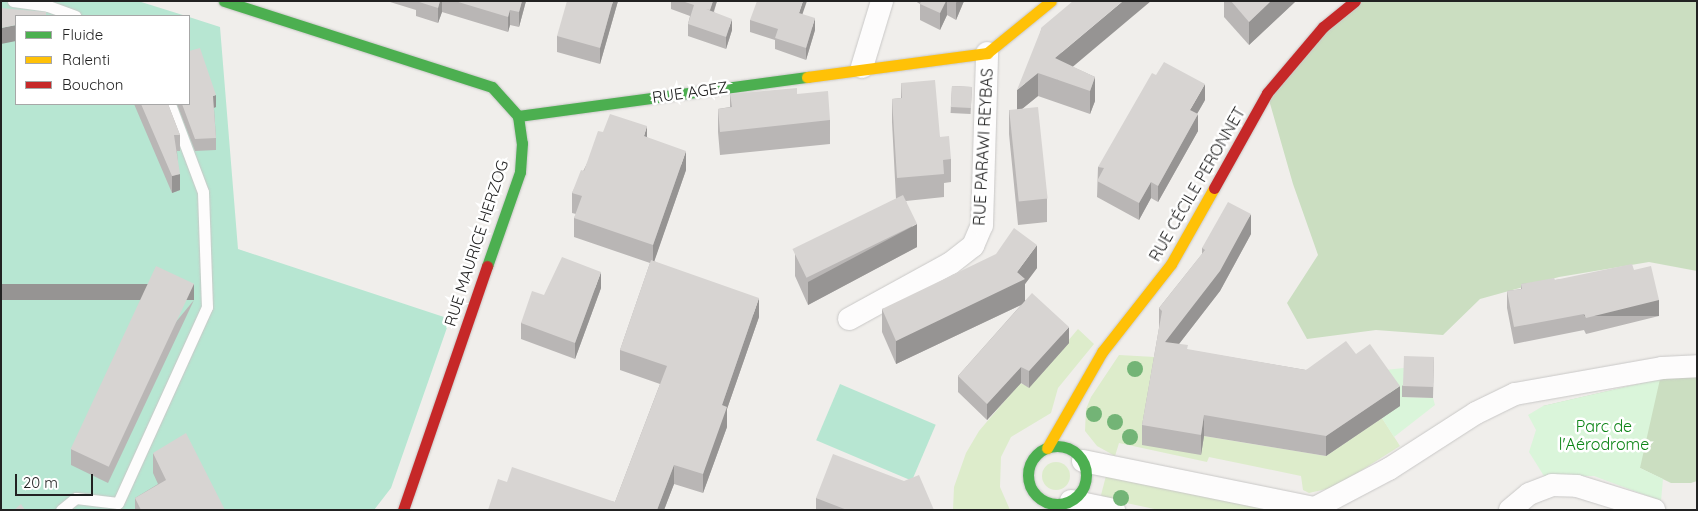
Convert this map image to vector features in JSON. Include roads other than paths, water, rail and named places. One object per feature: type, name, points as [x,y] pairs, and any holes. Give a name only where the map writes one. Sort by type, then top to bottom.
[{"type":"street","points":[[224,1],[492,87],[518,116]]},
{"type":"street","points":[[862,67],[882,1]]},
{"type":"street","points":[[987,53],[1051,1]]},
{"type":"street","name":"RUE CÉCILE PERONNET","points":[[1047,448],[1102,352],[1171,264],[1268,93],[1323,27],[1354,1]]},
{"type":"street","name":"RUE AGEZ","points":[[518,116],[862,67],[987,53]]},
{"type":"street","name":"RUE PARAWI REYBAS","points":[[849,319],[951,263],[973,246],[982,225],[987,53]]},
{"type":"street","name":"RUE MAURICE HERZOG","points":[[403,510],[520,172],[522,143],[518,116]]},
{"type":"street","points":[[1030,510],[1031,464],[1047,448],[1064,447],[1080,458],[1315,509],[1390,469],[1476,412],[1515,394],[1662,368],[1697,366]]},
{"type":"street","name":"RUE CÉCILE PERONNET","points":[[1078,392],[1074,430],[1080,458]]},
{"type":"street","points":[[1066,504],[1083,488],[1086,470],[1080,458]]},
{"type":"street","points":[[1510,510],[1529,494],[1552,485],[1577,486],[1654,510]]},
{"type":"street","points":[[1030,486],[1041,499],[1048,503],[1114,510]]},
{"type":"lane","points":[[13,1],[48,6],[72,15]]},
{"type":"lane","points":[[61,510],[76,498],[118,503],[207,307],[203,192],[170,105]]},
{"type":"park label","name":"Parc de l'Aérodrome","points":[[1604,435]]}]
